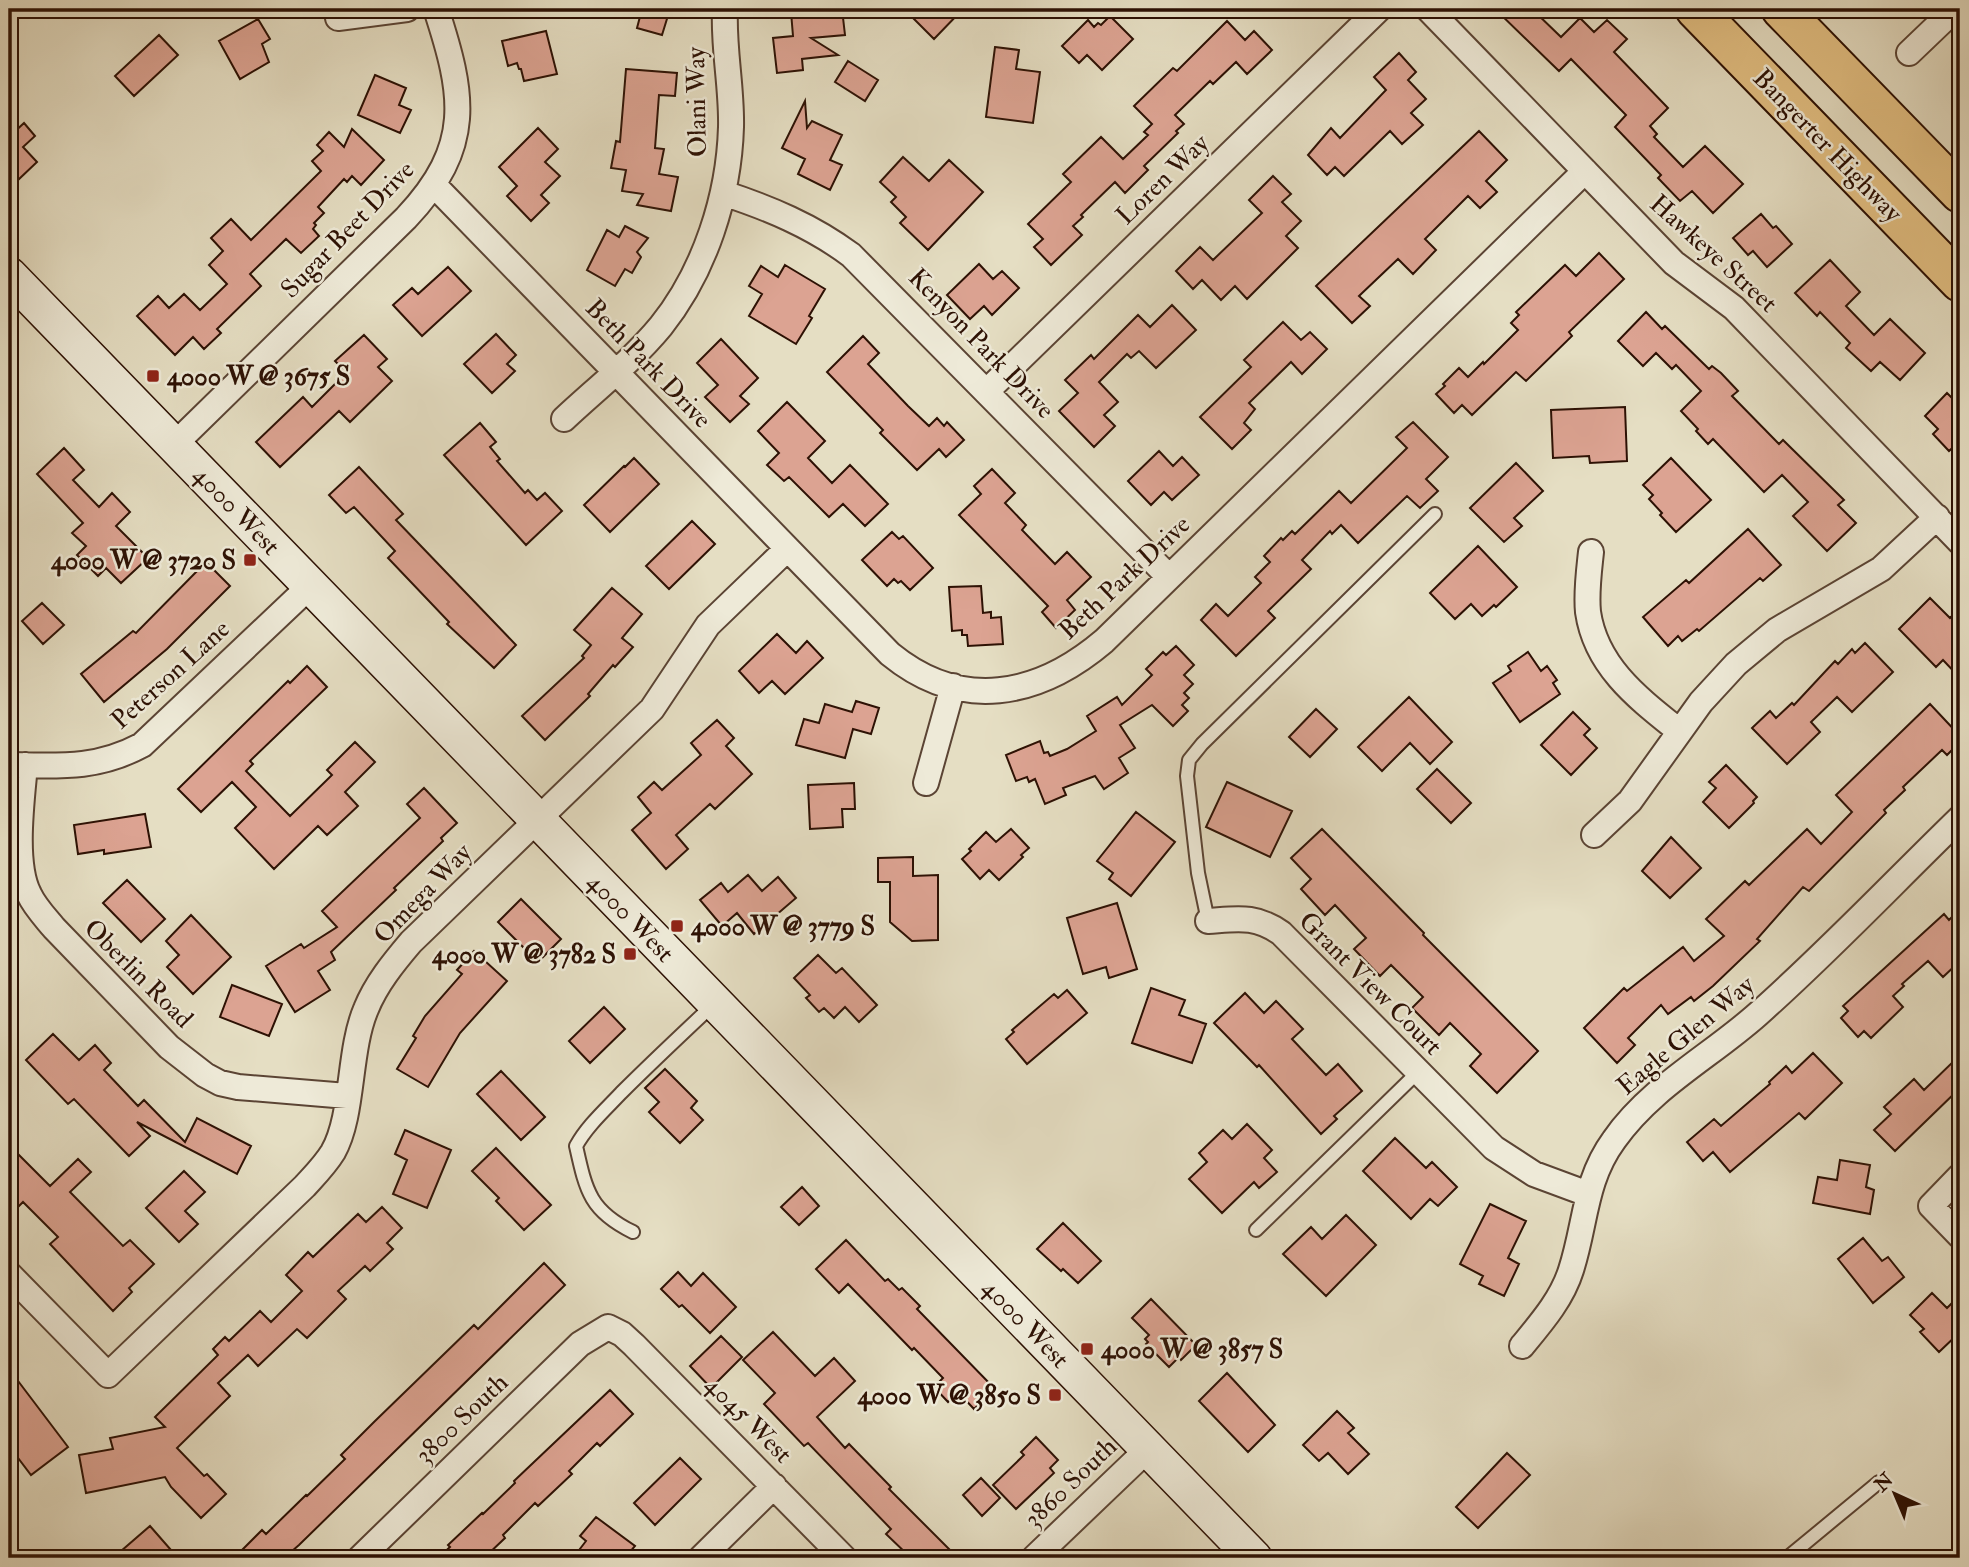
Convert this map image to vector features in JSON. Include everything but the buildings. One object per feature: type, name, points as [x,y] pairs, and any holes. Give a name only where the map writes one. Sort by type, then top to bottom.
[{"type":"highway","name":"Bangerter Highway","points":[[1695,9],[1960,282]]},
{"type":"highway","points":[[1782,9],[1960,194]]},
{"type":"street","points":[[338,18],[407,9]]},
{"type":"street","name":"Sugar Beet Drive","points":[[174,444],[407,218],[434,185],[450,151],[455,133],[458,97],[452,58],[436,9]]},
{"type":"street","name":"Olani Way","points":[[564,419],[660,327],[699,261],[723,193],[731,127],[725,9]]},
{"type":"street","name":"Loren Way","points":[[987,391],[1379,9]]},
{"type":"street","name":"Hawkeye Street","points":[[1428,9],[1674,263],[1720,296],[1748,321],[1960,542]]},
{"type":"street","points":[[1909,53],[1955,9]]},
{"type":"street","name":"Beth Park Drive","points":[[434,185],[890,654],[918,674],[953,686],[990,691],[1026,686],[1060,673],[1104,641],[1585,171]]},
{"type":"street","name":"Kenyon Park Drive","points":[[723,193],[772,210],[816,231],[868,270],[1169,577]]},
{"type":"street","name":"4000 West","points":[[9,275],[1254,1558]]},
{"type":"street","points":[[1594,835],[1630,801],[1679,731],[1717,683],[1756,646],[1797,617],[1881,569],[1937,517]]},
{"type":"street","name":"Omega Way","points":[[9,1274],[108,1375],[321,1170],[334,1151],[341,1132],[357,1036],[365,1009],[392,964],[411,942],[652,709],[708,625],[787,549]]},
{"type":"street","points":[[1591,552],[1588,612],[1602,654],[1625,685],[1679,731]]},
{"type":"street","name":"Peterson Lane","points":[[17,765],[62,766],[98,763],[120,757],[142,745],[310,586]]},
{"type":"street","points":[[926,783],[953,686]]},
{"type":"street","name":"Oberlin Road","points":[[17,765],[20,867],[27,892],[54,928],[150,1027],[190,1064],[220,1083],[238,1087],[347,1096]]},
{"type":"street","name":"Eagle Glen Way","points":[[1522,1346],[1555,1303],[1571,1270],[1588,1194],[1605,1153],[1624,1127],[1671,1082],[1757,1015],[1958,824]]},
{"type":"street","name":"Grant View Court","points":[[1208,921],[1250,918],[1281,933],[1472,1128],[1506,1157],[1534,1174],[1588,1194]]},
{"type":"street","points":[[1960,1177],[1931,1206],[1960,1236]]},
{"type":"street","name":"4045 West","points":[[608,1327],[622,1334],[634,1345],[844,1558]]},
{"type":"street","name":"3800 South","points":[[360,1558],[580,1345],[608,1327]]},
{"type":"street","name":"3860 South","points":[[1034,1558],[1148,1449]]},
{"type":"street","points":[[701,1558],[774,1486]]},
{"type":"lane","name":"Grant View Court","points":[[1208,921],[1198,873],[1187,776],[1189,760],[1202,744],[1435,514]]},
{"type":"lane","points":[[633,1232],[612,1222],[597,1208],[583,1179],[576,1146],[583,1134],[606,1109],[715,1003]]},
{"type":"lane","points":[[1256,1230],[1418,1072]]},
{"type":"lane","points":[[1790,1557],[1879,1482]]},
{"type":"place","name":"4000 W @ 3675 S","points":[[153,376]]},
{"type":"place","name":"4000 W @ 3720 S","points":[[250,560]]},
{"type":"place","name":"4000 W @ 3779 S","points":[[677,926]]},
{"type":"place","name":"4000 W @ 3782 S","points":[[630,954]]},
{"type":"place","name":"4000 W @ 3857 S","points":[[1087,1349]]},
{"type":"place","name":"4000 W @ 3850 S","points":[[1055,1395]]}]
